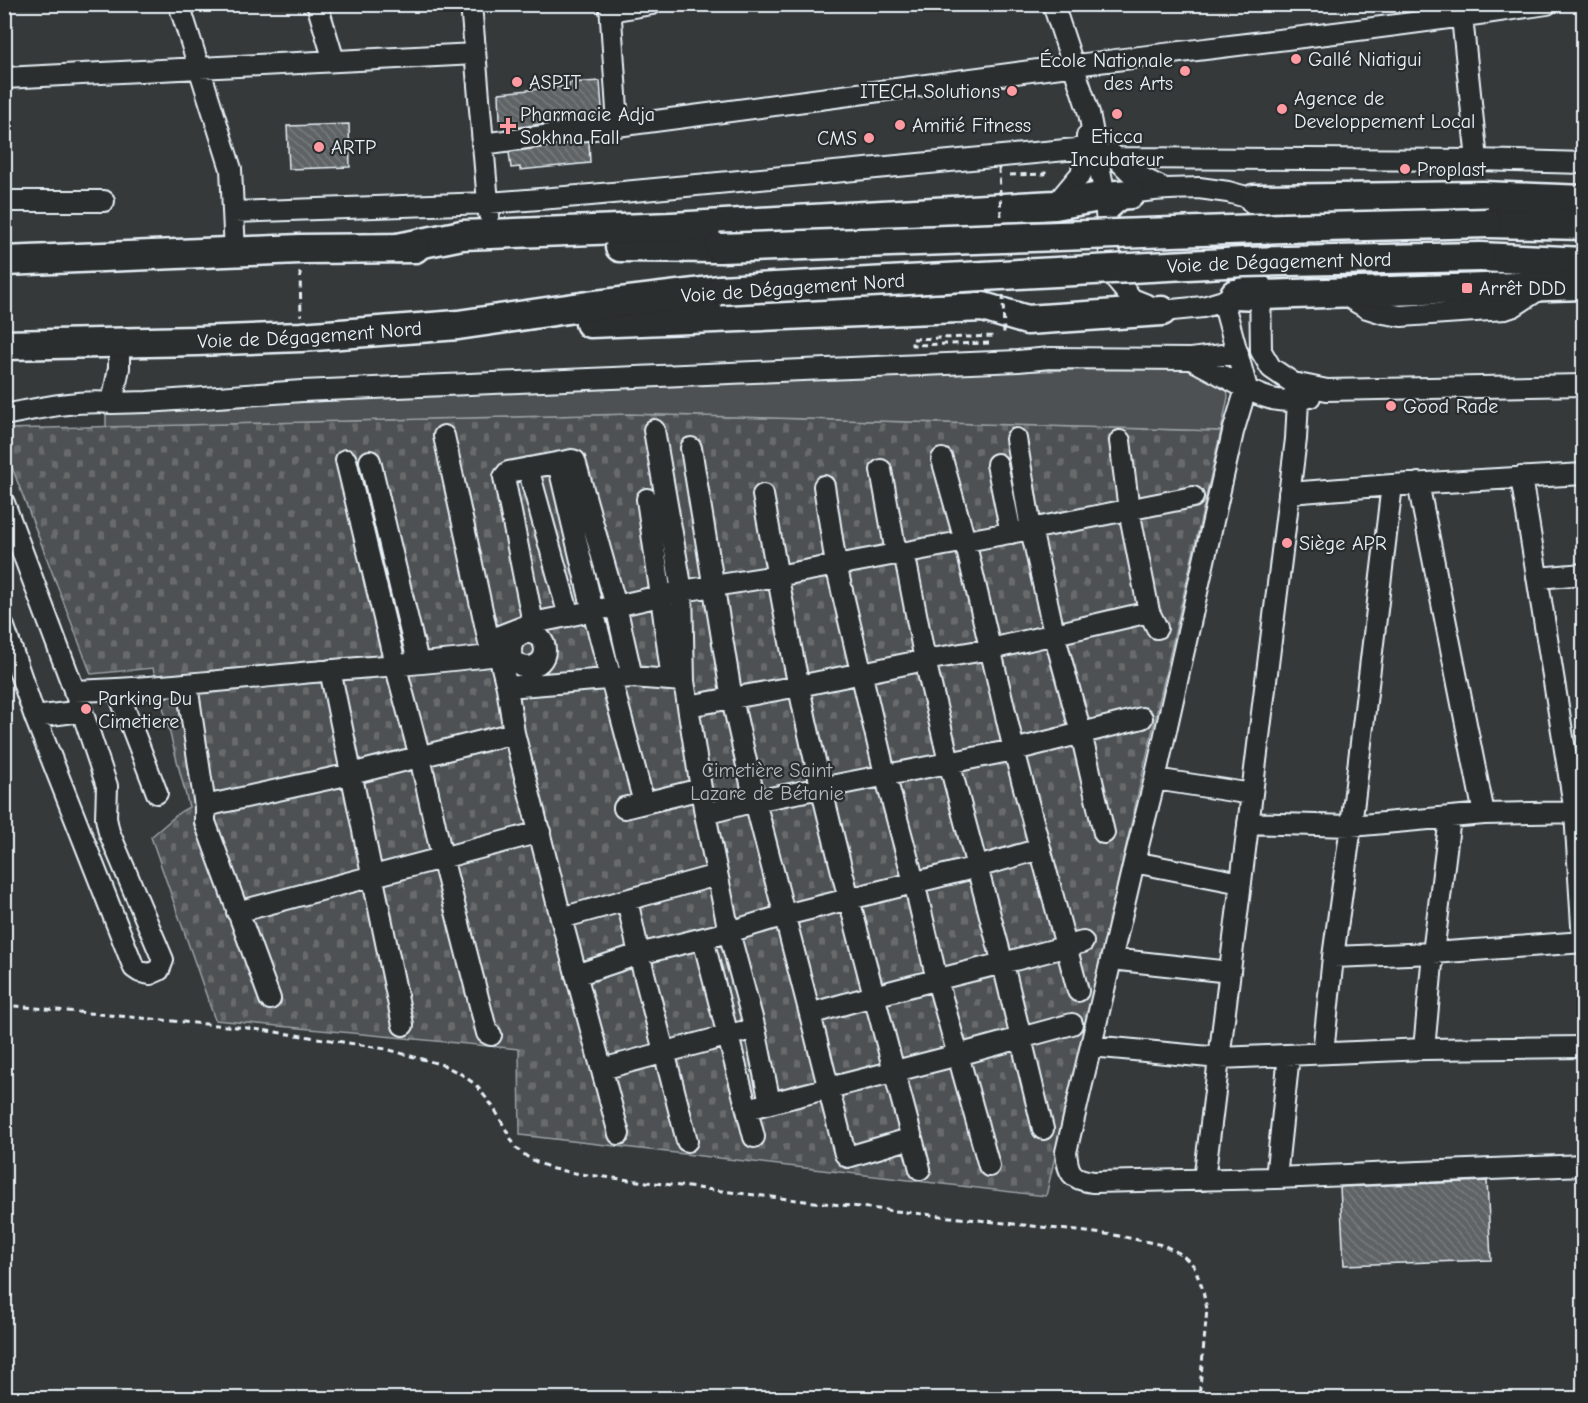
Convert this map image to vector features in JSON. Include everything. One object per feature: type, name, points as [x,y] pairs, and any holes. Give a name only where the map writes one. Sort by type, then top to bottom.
[{"type":"highway","points":[[1254,199],[1484,196],[1584,200]]},
{"type":"highway","points":[[398,248],[462,235],[684,226],[1114,201]]},
{"type":"highway","name":"Voie de Dégagement Nord","points":[[4,261],[300,249],[720,248],[1283,228],[1488,223],[1584,225]]},
{"type":"highway","name":"Voie de Dégagement Nord","points":[[4,345],[301,337],[458,325],[720,290],[1244,262],[1480,257],[1584,262]]},
{"type":"highway","points":[[1245,291],[1341,293],[1584,285]]},
{"type":"highway","points":[[458,325],[601,322],[983,307],[1026,320],[1162,311]]},
{"type":"street","points":[[179,4],[231,169],[235,252]]},
{"type":"street","points":[[317,4],[334,61]]},
{"type":"street","points":[[471,4],[490,234]]},
{"type":"street","points":[[618,125],[610,8],[652,4]]},
{"type":"street","points":[[1053,4],[1089,113],[1114,201],[1112,275],[1132,299],[1162,311],[1203,307],[1245,291]]},
{"type":"street","points":[[482,144],[1073,65],[1430,13],[1462,17],[1547,4]]},
{"type":"street","points":[[1462,17],[1477,160]]},
{"type":"street","points":[[4,78],[475,54]]},
{"type":"street","points":[[1055,205],[1081,174],[1087,148],[1089,113]]},
{"type":"street","points":[[1089,113],[1115,158],[1130,172],[1165,189]]},
{"type":"street","points":[[233,212],[488,203],[1087,148]]},
{"type":"street","points":[[1115,158],[1477,160],[1584,163]]},
{"type":"street","points":[[1114,201],[1165,189],[1199,188],[1254,199],[1260,220],[1245,291],[1238,353],[1247,389],[1233,432],[1155,779],[1066,1152],[1068,1168],[1074,1177],[1093,1182],[1276,1178],[1584,1165]]},
{"type":"street","points":[[4,201],[104,201]]},
{"type":"street","points":[[1245,291],[1261,351],[1271,368],[1295,391],[1308,398],[1327,390],[1584,385]]},
{"type":"street","points":[[111,403],[118,368],[119,343]]},
{"type":"street","points":[[4,415],[93,401],[147,402],[314,390],[1050,358],[1191,359],[1238,353]]},
{"type":"street","points":[[1191,359],[1265,398],[1288,401],[1295,391]]},
{"type":"street","points":[[1204,1180],[1296,439],[1295,391]]},
{"type":"street","points":[[654,430],[681,591],[678,681]]},
{"type":"street","points":[[444,436],[501,655],[514,733],[576,975],[620,1134]]},
{"type":"street","points":[[1016,440],[1031,529],[1054,633],[1081,733],[1104,833]]},
{"type":"street","points":[[688,706],[991,649],[1054,633],[1153,620],[1129,510],[1120,441]]},
{"type":"street","points":[[691,448],[732,699],[755,801],[845,1154],[848,1157],[912,1138]]},
{"type":"street","points":[[942,459],[965,541],[1014,750],[1040,849],[1075,945],[1078,991]]},
{"type":"street","points":[[346,460],[420,757],[442,857],[487,1032],[491,1035]]},
{"type":"street","points":[[370,460],[418,662]]},
{"type":"street","points":[[533,623],[504,477],[508,472],[572,460],[575,461],[616,606],[632,677]]},
{"type":"street","points":[[558,463],[593,611],[644,803]]},
{"type":"street","points":[[997,464],[1011,533]]},
{"type":"street","points":[[528,468],[569,616]]},
{"type":"street","points":[[880,470],[949,762],[1003,964],[1043,1129]]},
{"type":"street","points":[[1289,493],[1392,484],[1584,474]]},
{"type":"street","points":[[1333,957],[1433,953],[1583,942],[1579,812],[1521,477]]},
{"type":"street","points":[[1418,483],[1484,814]]},
{"type":"street","points":[[1323,1053],[1392,484]]},
{"type":"street","points":[[824,486],[836,565],[885,774],[937,980],[988,1166]]},
{"type":"street","points":[[763,495],[777,576],[821,788],[848,900],[920,1170]]},
{"type":"street","points":[[501,655],[502,635],[533,623],[681,591],[777,576],[1193,497]]},
{"type":"street","points":[[647,499],[661,596],[678,681],[688,706],[717,874],[729,932],[755,1029],[770,1103]]},
{"type":"street","points":[[4,503],[82,711],[107,786],[106,818],[109,832],[162,960],[159,970],[150,974],[134,968],[35,717],[4,627]]},
{"type":"street","points":[[1537,578],[1584,574]]},
{"type":"street","points":[[74,691],[187,685],[501,655]]},
{"type":"street","points":[[330,670],[403,1025]]},
{"type":"street","points":[[507,687],[632,677],[678,681]]},
{"type":"street","points":[[187,685],[205,806],[205,822],[270,999]]},
{"type":"street","points":[[117,689],[158,793]]},
{"type":"street","points":[[35,717],[82,711]]},
{"type":"street","points":[[705,814],[755,801],[885,774],[1014,750],[1142,718]]},
{"type":"street","points":[[205,806],[351,774],[514,733]]},
{"type":"street","points":[[1155,779],[1252,794]]},
{"type":"street","points":[[624,808],[701,789]]},
{"type":"street","points":[[1248,823],[1351,826],[1484,814],[1579,812]]},
{"type":"street","points":[[1424,1049],[1450,818]]},
{"type":"street","points":[[237,912],[540,832]]},
{"type":"street","points":[[576,975],[639,954],[1040,849]]},
{"type":"street","points":[[1134,862],[1241,883]]},
{"type":"street","points":[[561,918],[717,874]]},
{"type":"street","points":[[627,900],[687,1141]]},
{"type":"street","points":[[703,939],[753,1137]]},
{"type":"street","points":[[810,1014],[873,995],[1075,945]]},
{"type":"street","points":[[1111,959],[1230,972]]},
{"type":"street","points":[[747,1109],[1072,1024]]},
{"type":"street","points":[[602,1069],[755,1029]]},
{"type":"street","points":[[1091,1046],[1220,1058],[1424,1049],[1584,1047]]},
{"type":"street","points":[[1276,1178],[1289,1055]]},
{"type":"path","points":[[1010,175],[1045,174],[1045,168]]},
{"type":"path","points":[[300,249],[301,337]]},
{"type":"path","points":[[990,342],[912,345],[912,339],[1004,335]]},
{"type":"path","points":[[4,1005],[247,1028],[386,1049],[443,1065],[476,1085],[494,1108],[516,1148],[530,1159],[554,1169],[591,1176],[802,1201],[1114,1234],[1163,1245],[1181,1254],[1194,1266],[1202,1287],[1207,1309],[1198,1398]]},
{"type":"green space","points":[[1164,367],[1197,372],[1227,386],[1228,397],[1221,431],[630,414],[106,427],[106,414],[300,395]]},
{"type":"green space","name":"Cimetière Saint Lazare de Bétanie","points":[[630,414],[1221,431],[1046,1196],[520,1135],[519,1049],[215,1020],[151,837],[189,807],[153,668],[91,674],[5,449],[5,429]]},
{"type":"building","points":[[600,81],[602,108],[592,117],[506,129],[500,120],[499,93]]},
{"type":"building","name":"ARTP","points":[[349,124],[350,167],[289,169],[287,126]]},
{"type":"building","points":[[589,141],[590,163],[520,170],[520,167],[511,168],[509,152]]},
{"type":"building","points":[[1487,1181],[1491,1260],[1344,1265],[1340,1187]]},
{"type":"place","name":"Gallé Niatigui","points":[[1296,59]]},
{"type":"place","name":"École Nationale des Arts","points":[[1185,71]]},
{"type":"place","name":"ASPIT","points":[[517,82]]},
{"type":"place","name":"ITECH Solutions","points":[[1012,91]]},
{"type":"place","name":"Agence de Developpement Local","points":[[1282,109]]},
{"type":"place","name":"Eticca Incubateur","points":[[1117,114]]},
{"type":"place","name":"Amitié Fitness","points":[[900,125]]},
{"type":"place","name":"Pharmacie Adja Sokhna Fall","points":[[508,126]]},
{"type":"place","name":"CMS","points":[[869,138]]},
{"type":"place","name":"ARTP","points":[[319,147]]},
{"type":"place","name":"Proplast","points":[[1405,169]]},
{"type":"place","name":"Arrêt DDD","points":[[1467,288]]},
{"type":"place","name":"Good Rade","points":[[1391,406]]},
{"type":"place","name":"Siège APR","points":[[1287,543]]},
{"type":"place","name":"Parking Du Cimetiere","points":[[86,709]]}]
